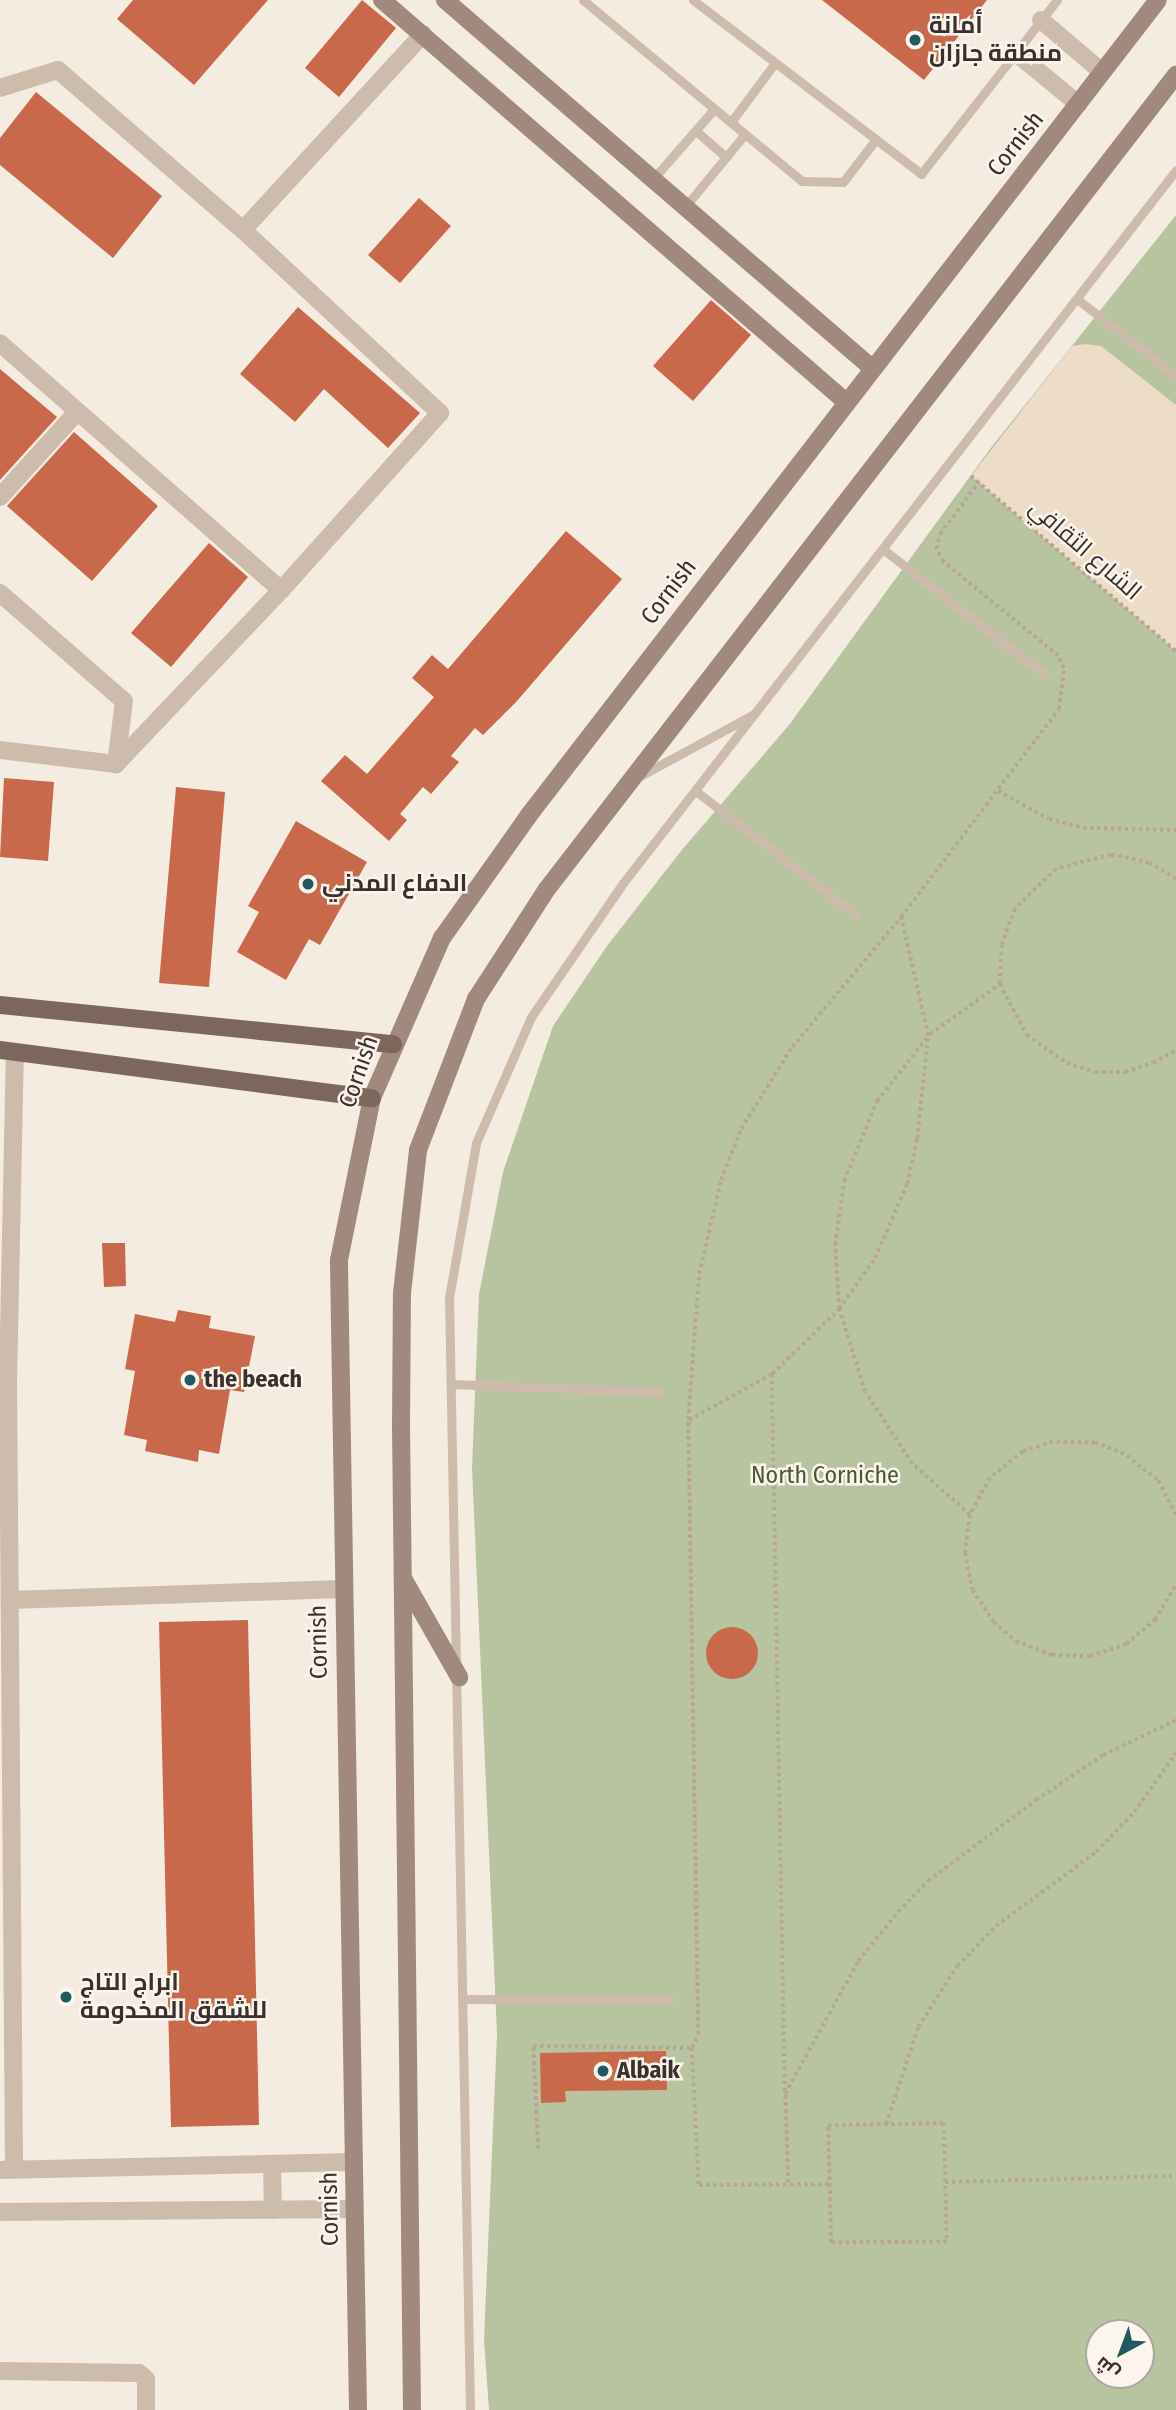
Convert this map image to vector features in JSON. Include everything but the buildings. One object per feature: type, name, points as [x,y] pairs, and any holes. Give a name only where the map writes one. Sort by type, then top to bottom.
[{"type":"main road","points":[[382,0],[846,401]]},
{"type":"main road","points":[[445,0],[872,368]]},
{"type":"main road","name":"Cornish","points":[[358,2410],[342,1589],[340,1259],[372,1098],[393,1044],[442,938],[497,860],[846,401],[1158,0]]},
{"type":"main road","points":[[412,2410],[402,1576],[402,1293],[418,1150],[476,999],[547,889],[1176,75]]},
{"type":"main road","points":[[0,1005],[393,1044]]},
{"type":"main road","points":[[8,1051],[372,1098]]},
{"type":"main road","points":[[402,1576],[459,1677]]},
{"type":"street","points":[[1041,20],[1102,72]]},
{"type":"street","points":[[243,230],[422,34]]},
{"type":"street","points":[[1015,52],[1078,104]]},
{"type":"street","points":[[0,88],[58,69],[243,230],[440,413],[281,590],[116,764]]},
{"type":"street","points":[[0,343],[281,590]]},
{"type":"street","points":[[0,497],[77,412]]},
{"type":"street","points":[[0,593],[124,701],[116,764]]},
{"type":"street","points":[[0,750],[116,764]]},
{"type":"street","points":[[8,1051],[4,1381],[10,1600],[7,2169],[353,2162]]},
{"type":"street","points":[[10,1600],[342,1589]]},
{"type":"street","points":[[272,2164],[272,2210]]},
{"type":"street","points":[[0,2212],[354,2209]]},
{"type":"street","points":[[0,2371],[139,2373],[146,2379],[146,2410]]},
{"type":"lane","points":[[583,0],[802,181],[843,182],[876,139]]},
{"type":"lane","points":[[693,0],[920,174],[1057,0]]},
{"type":"lane","points":[[731,121],[775,63]]},
{"type":"lane","points":[[653,179],[714,109]]},
{"type":"lane","points":[[695,131],[726,157]]},
{"type":"lane","points":[[685,207],[744,134]]},
{"type":"lane","points":[[470,2410],[459,1677],[449,1298],[476,1143],[531,1017],[623,883],[697,792],[1176,170]]},
{"type":"lane","points":[[1077,299],[1176,376]]},
{"type":"lane","points":[[884,550],[1045,675]]},
{"type":"lane","points":[[630,782],[758,711]]},
{"type":"lane","points":[[697,792],[856,915]]},
{"type":"lane","points":[[452,1384],[660,1392]]},
{"type":"lane","points":[[462,1998],[671,2000]]},
{"type":"path","name":"الشارع الثقافي","points":[[971,476],[1176,651]]},
{"type":"path","points":[[830,2184],[699,2185],[692,2048],[698,2035],[688,1420],[699,1275],[721,1180],[741,1129],[792,1046],[901,917],[1059,709],[1063,668],[1058,656],[943,562],[936,549],[940,534],[979,482]]},
{"type":"path","points":[[997,791],[1049,818],[1083,828],[1176,830]]},
{"type":"path","points":[[1176,879],[1149,863],[1111,855],[1056,869],[1015,909],[1002,945],[1000,984],[1027,1035],[1067,1063],[1095,1072],[1125,1072],[1153,1063],[1176,1050]]},
{"type":"path","points":[[688,1420],[772,1374],[839,1309],[875,1258],[907,1184],[917,1139],[928,1036],[901,917]]},
{"type":"path","points":[[970,1515],[927,1480],[886,1429],[856,1372],[839,1309],[836,1223],[850,1160],[877,1101],[928,1036],[1000,984]]},
{"type":"path","points":[[772,1374],[788,2183]]},
{"type":"path","points":[[1176,1515],[1163,1489],[1142,1465],[1105,1445],[1074,1440],[1043,1445],[1006,1464],[984,1487],[970,1515],[966,1562],[977,1599],[1008,1635],[1042,1652],[1080,1657],[1117,1648],[1149,1627],[1176,1584]]},
{"type":"path","points":[[785,2094],[858,1961],[928,1881],[1103,1755],[1176,1720]]},
{"type":"path","points":[[886,2124],[918,2027],[957,1966],[996,1926],[1096,1852],[1134,1812],[1176,1754]]},
{"type":"path","points":[[538,2149],[533,2046],[692,2048]]},
{"type":"path","points":[[944,2123],[946,2182],[947,2242],[831,2243],[828,2125],[944,2123]]},
{"type":"path","points":[[946,2182],[1176,2176]]},
{"type":"green space","name":"North Corniche","points":[[1176,215],[1176,2410],[489,2410],[484,2340],[497,2034],[472,1468],[479,1294],[503,1172],[553,1026],[607,946],[681,851],[789,725],[990,449]]},
{"type":"shaded area","points":[[1072,346],[1101,346],[1176,405],[1176,651],[971,476]]},
{"type":"place","name":"أمانة منطقة جازان","points":[[915,40]]},
{"type":"place","name":"الدفاع المدني","points":[[308,884]]},
{"type":"place","name":"the beach","points":[[190,1380]]},
{"type":"place","name":"ابراج التاج للشقق المخدومة","points":[[66,1997]]},
{"type":"place","name":"Albaik","points":[[603,2071]]}]
